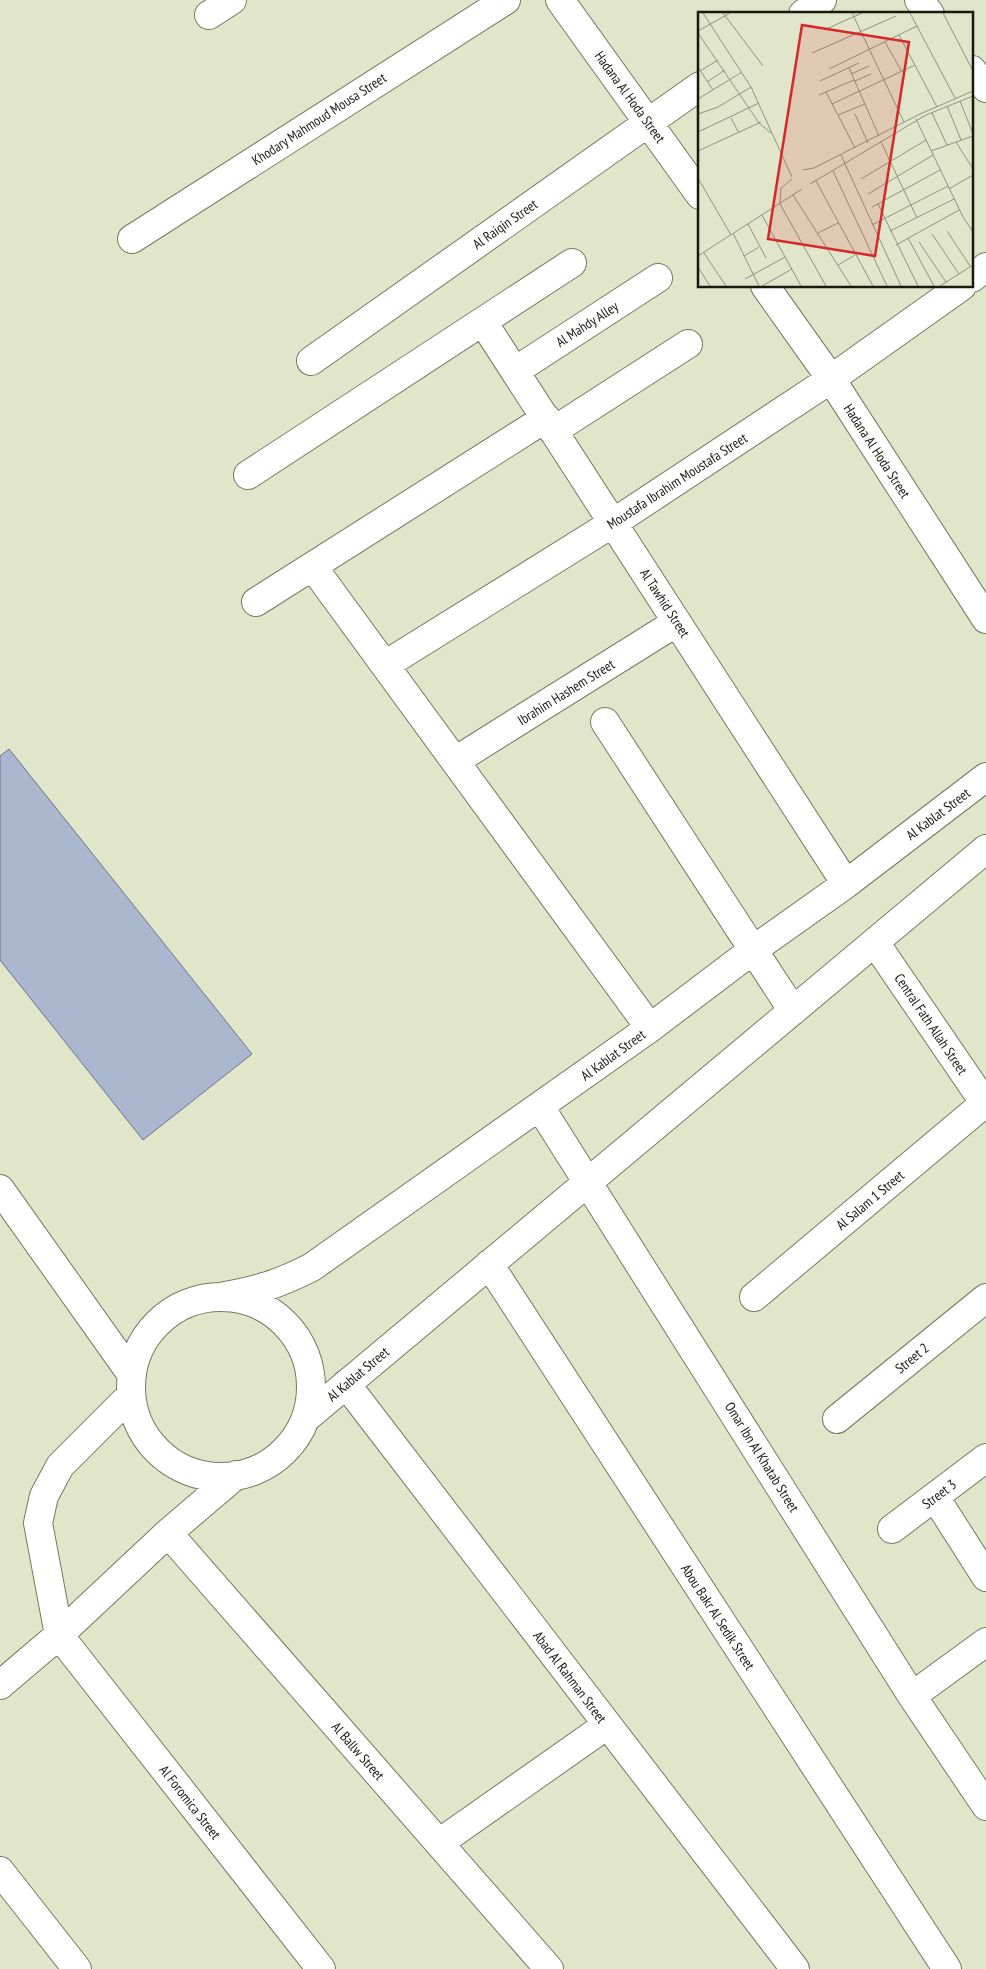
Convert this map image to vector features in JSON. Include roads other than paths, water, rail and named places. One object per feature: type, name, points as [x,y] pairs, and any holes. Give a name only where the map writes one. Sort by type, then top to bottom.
[{"type":"street","points":[[209,16],[232,0]]},
{"type":"street","name":"Khodary Mahmoud Mousa Street","points":[[132,239],[506,0]]},
{"type":"street","name":"Hadana Al Hoda Street","points":[[560,0],[698,191]]},
{"type":"street","points":[[806,12],[822,0]]},
{"type":"street","points":[[920,0],[929,12]]},
{"type":"street","points":[[974,73],[986,88]]},
{"type":"street","name":"Al Raiqin Street","points":[[311,361],[698,87]]},
{"type":"street","points":[[248,475],[572,263]]},
{"type":"street","points":[[974,276],[986,267]]},
{"type":"street","name":"Al Mahdy Alley","points":[[515,371],[658,278]]},
{"type":"street","name":"Hadana Al Hoda Street","points":[[766,288],[831,380],[986,619]]},
{"type":"street","name":"Moustafa Ibrahim Moustafa Street","points":[[385,665],[613,523],[831,380],[959,288]]},
{"type":"street","name":"Al Tawhid Street","points":[[483,322],[846,884]]},
{"type":"street","points":[[256,602],[688,344]]},
{"type":"street","points":[[314,567],[650,1028]]},
{"type":"street","name":"Ibrahim Hashem Street","points":[[456,761],[677,622]]},
{"type":"street","points":[[605,722],[793,1011]]},
{"type":"street","name":"Al Kablat Street","points":[[131,1385],[137,1354],[147,1336],[161,1320],[179,1308],[192,1303],[252,1292],[283,1282],[312,1267],[650,1028],[986,778]]},
{"type":"street","name":"Al Kablat Street","points":[[306,1418],[793,1011],[876,944],[986,850]]},
{"type":"street","name":"Central Fath Allah Street","points":[[876,944],[986,1103]]},
{"type":"street","name":"Al Salam 1 Street","points":[[754,1297],[986,1103]]},
{"type":"street","name":"Omar Ibn Al Khatab Street","points":[[540,1107],[912,1696],[986,1806]]},
{"type":"street","points":[[0,1189],[131,1385],[136,1416],[144,1435],[158,1452],[175,1464],[194,1473],[236,1476],[271,1462],[286,1450],[297,1435],[306,1418],[310,1397],[310,1375],[305,1354],[294,1335],[280,1319],[262,1307],[241,1300],[220,1297]]},
{"type":"street","name":"Abou Bakr Al Sedik Street","points":[[489,1264],[947,1969]]},
{"type":"street","name":"Street 2","points":[[837,1419],[986,1298]]},
{"type":"street","name":"Abad Al Rahman Street","points":[[346,1384],[795,1969]]},
{"type":"street","points":[[59,1635],[38,1523],[44,1496],[60,1466],[131,1385]]},
{"type":"street","name":"Street 3","points":[[892,1529],[986,1458]]},
{"type":"street","points":[[0,1685],[59,1635],[168,1533],[236,1476]]},
{"type":"street","points":[[935,1497],[986,1577]]},
{"type":"street","name":"Al Ballw Street","points":[[168,1533],[549,1969]]},
{"type":"street","name":"Al Foromica Street","points":[[59,1635],[321,1969]]},
{"type":"street","points":[[912,1696],[986,1642]]},
{"type":"street","points":[[439,1843],[607,1726]]},
{"type":"street","points":[[0,1871],[77,1969]]}]
